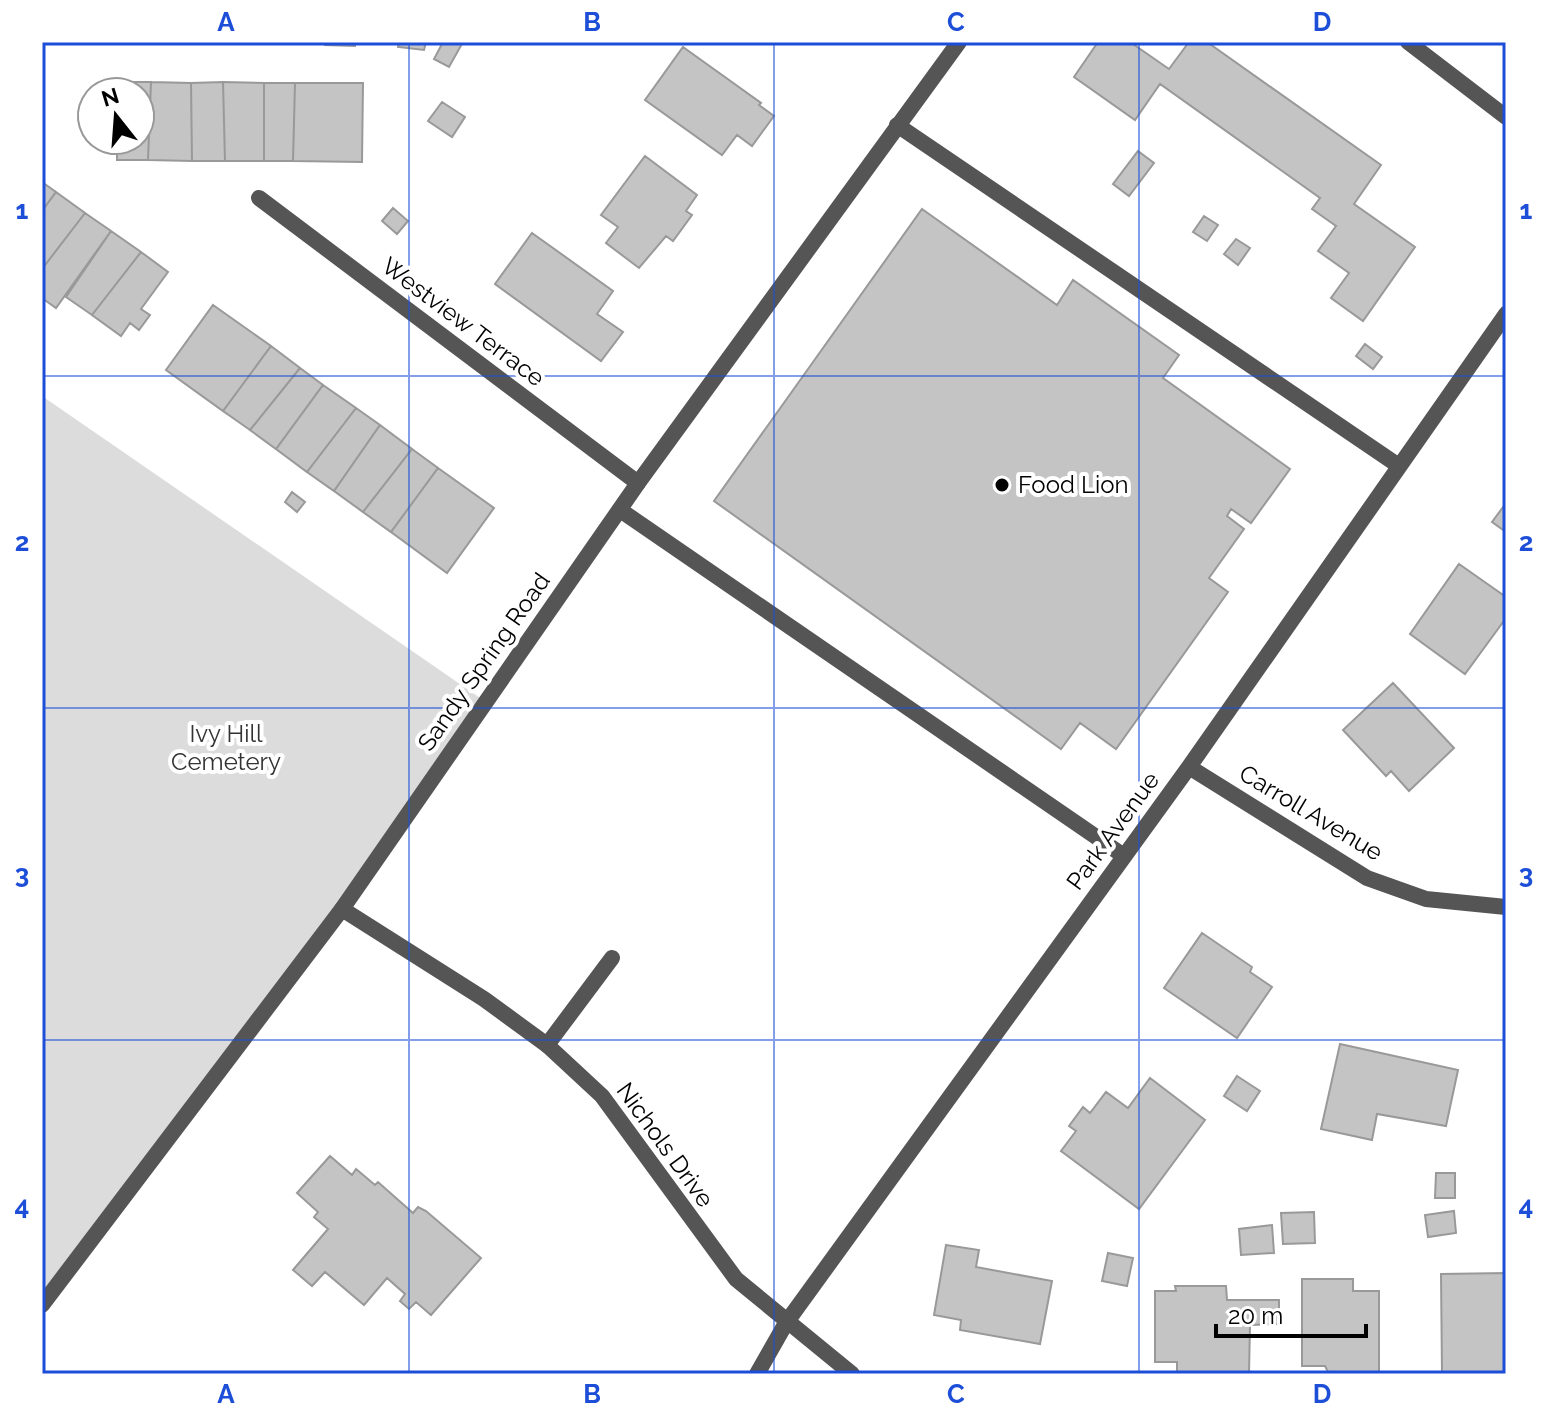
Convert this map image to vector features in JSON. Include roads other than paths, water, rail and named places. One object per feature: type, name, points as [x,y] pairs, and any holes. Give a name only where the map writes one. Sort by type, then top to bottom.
[{"type":"street","name":"Sandy Spring Road","points":[[42,1305],[342,909],[638,483],[959,42]]},
{"type":"street","points":[[1408,42],[1506,117]]},
{"type":"street","points":[[897,125],[1399,466]]},
{"type":"street","name":"Westview Terrace","points":[[259,198],[638,483]]},
{"type":"street","name":"Park Avenue","points":[[757,1374],[786,1323],[1189,767],[1506,314]]},
{"type":"street","points":[[620,510],[1124,856]]},
{"type":"street","name":"Carroll Avenue","points":[[1189,767],[1367,878],[1426,899],[1506,907]]},
{"type":"street","name":"Nichols Drive","points":[[342,909],[484,999],[547,1045],[602,1096],[736,1279],[852,1374]]},
{"type":"street","points":[[547,1045],[612,958]]},
{"type":"place","name":"Food Lion","points":[[1002,485]]},
{"type":"park label","name":"Ivy Hill Cemetery","points":[[226,748]]}]
